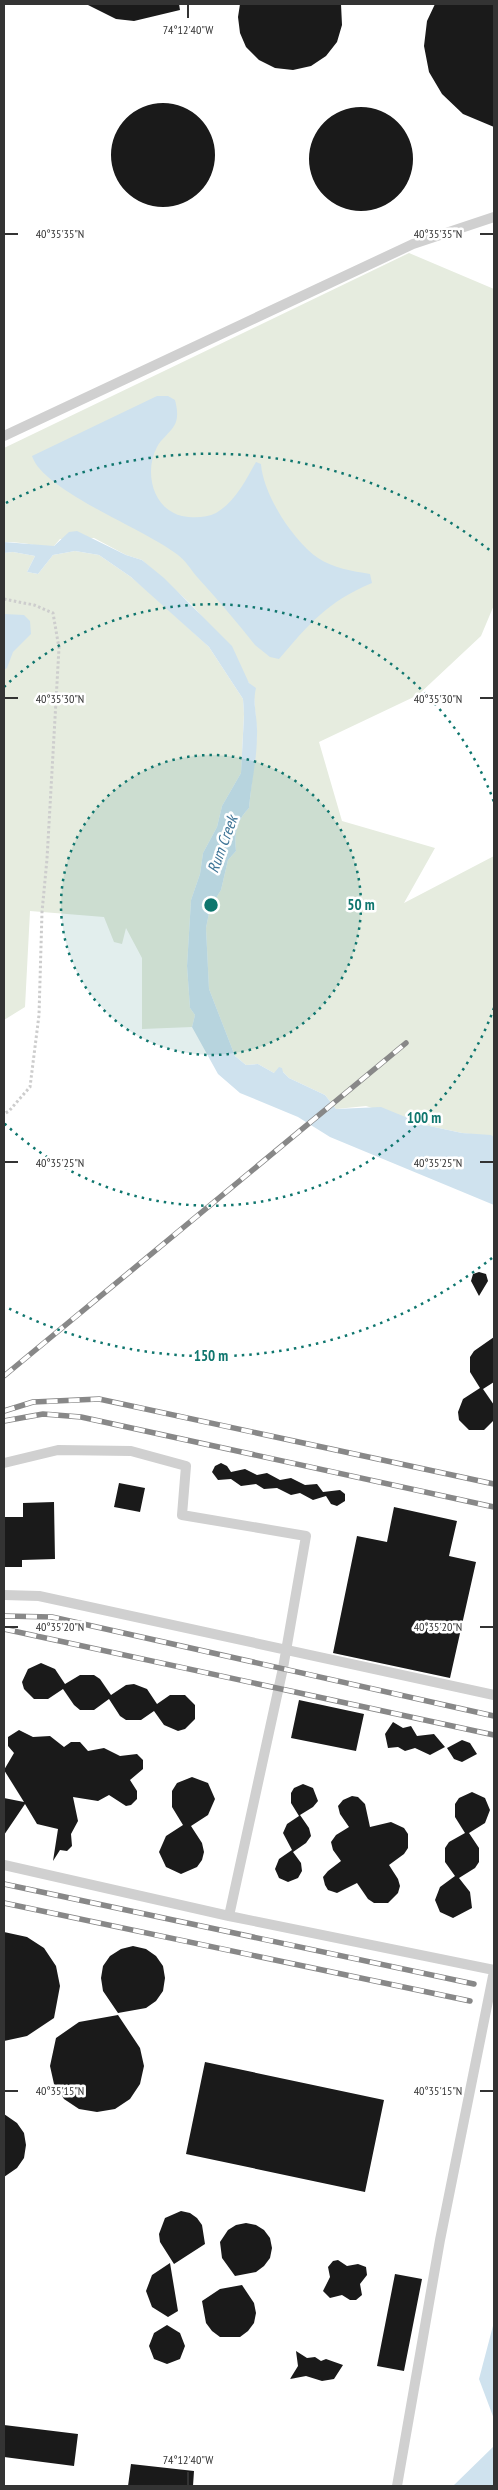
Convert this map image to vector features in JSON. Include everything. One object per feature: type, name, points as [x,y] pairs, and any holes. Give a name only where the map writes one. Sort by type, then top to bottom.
[{"type":"lane","points":[[4,436],[413,244],[494,217]]},
{"type":"lane","points":[[4,1463],[58,1450],[131,1451],[186,1466],[182,1514],[306,1536],[285,1650],[229,1916]]},
{"type":"lane","points":[[4,1595],[39,1596],[494,1695]]},
{"type":"lane","points":[[4,1865],[229,1916],[494,1971],[440,2240],[396,2486]]},
{"type":"path","points":[[4,599],[34,605],[53,612],[59,648],[49,831],[42,912],[39,1015],[30,1087],[9,1112],[4,1114]]},
{"type":"shaded area","points":[[409,253],[494,289],[494,605],[481,636],[418,695],[319,742],[342,821],[435,848],[404,903],[494,856],[494,1137],[462,1133],[425,1125],[366,1106],[336,1109],[325,1095],[289,1078],[283,1072],[274,1073],[258,1064],[246,1065],[235,1056],[209,989],[206,928],[210,908],[221,890],[228,860],[236,851],[236,833],[239,822],[249,808],[257,734],[254,697],[249,683],[210,626],[192,605],[142,560],[126,555],[94,538],[60,539],[54,546],[4,542],[4,448]]},
{"type":"shaded area","points":[[75,551],[99,555],[131,577],[156,598],[209,647],[243,699],[241,773],[222,806],[217,827],[203,853],[200,874],[191,900],[187,966],[190,1008],[195,1015],[192,1027],[142,1029],[142,958],[126,928],[122,944],[114,942],[104,917],[30,911],[25,1007],[4,1020],[4,553],[13,552],[35,556],[27,572],[38,574],[53,555]]},
{"type":"water","points":[[157,396],[168,396],[175,400],[177,413],[177,420],[174,426],[157,447],[151,467],[153,488],[164,506],[172,512],[186,517],[212,515],[235,497],[256,462],[261,464],[267,489],[281,516],[308,550],[318,558],[336,567],[370,574],[372,583],[356,590],[331,606],[310,624],[279,659],[270,657],[255,645],[178,555],[74,496],[55,483],[40,469],[32,456]]},
{"type":"water","name":"Rum Creek","points":[[77,531],[126,555],[142,560],[164,578],[232,646],[249,683],[256,688],[257,744],[249,808],[239,822],[236,833],[236,851],[228,860],[221,890],[210,908],[206,928],[209,989],[235,1056],[246,1065],[258,1064],[274,1073],[279,1067],[282,1068],[289,1078],[325,1095],[336,1109],[381,1107],[425,1125],[462,1133],[491,1135],[494,1137],[494,1205],[330,1137],[298,1117],[240,1093],[218,1074],[192,1027],[195,1015],[190,1008],[187,966],[191,900],[200,874],[203,853],[217,827],[222,806],[241,773],[243,699],[209,647],[131,577],[99,555],[75,551],[53,555],[38,574],[27,572],[35,556],[13,552],[4,553],[4,542],[54,546],[69,532]]},
{"type":"water","points":[[4,614],[24,615],[30,621],[31,634],[13,652],[7,668],[4,670]]},
{"type":"water","points":[[494,2322],[494,2419],[479,2379]]},
{"type":"water","points":[[494,2446],[494,2486],[453,2486]]},
{"type":"building","points":[[86,4],[179,4],[180,10],[134,21],[116,19]]},
{"type":"building","points":[[240,4],[341,4],[342,25],[337,42],[326,56],[311,66],[293,70],[275,68],[259,60],[246,47],[240,33],[238,17]]},
{"type":"building","points":[[435,4],[494,4],[494,127],[463,114],[442,94],[429,72],[424,46],[427,21]]},
{"type":"building","points":[[163,103],[183,107],[200,118],[211,135],[215,155],[211,175],[200,192],[183,203],[163,207],[143,203],[126,192],[115,175],[111,155],[115,135],[126,118],[143,107]]},
{"type":"building","points":[[361,107],[381,111],[398,122],[409,139],[413,159],[409,179],[398,196],[381,207],[361,211],[341,207],[324,196],[313,179],[309,159],[313,139],[324,122],[341,111]]},
{"type":"building","points":[[479,1272],[486,1274],[488,1281],[479,1296],[471,1281],[473,1274]]},
{"type":"building","points":[[494,1337],[494,1382],[483,1389],[494,1405],[494,1420],[484,1430],[469,1430],[459,1420],[458,1412],[463,1399],[480,1388],[470,1372],[470,1357],[474,1351]]},
{"type":"building","points":[[221,1463],[227,1466],[231,1472],[245,1469],[257,1475],[267,1473],[280,1480],[291,1478],[305,1485],[317,1484],[323,1492],[340,1490],[345,1494],[345,1501],[337,1506],[331,1504],[326,1496],[313,1500],[300,1493],[291,1495],[277,1488],[264,1489],[256,1484],[241,1486],[231,1479],[218,1480],[212,1472],[215,1466]]},
{"type":"building","points":[[119,1483],[145,1488],[140,1512],[114,1507]]},
{"type":"building","points":[[54,1502],[55,1559],[22,1560],[22,1567],[4,1567],[4,1517],[23,1517],[23,1503]]},
{"type":"building","points":[[394,1507],[457,1521],[449,1556],[476,1562],[450,1678],[333,1653],[357,1536],[387,1542]]},
{"type":"building","points":[[41,1663],[55,1669],[65,1684],[80,1675],[94,1675],[100,1679],[111,1695],[126,1685],[134,1684],[147,1689],[157,1704],[170,1695],[185,1695],[195,1705],[195,1719],[185,1729],[178,1731],[164,1725],[154,1711],[141,1720],[126,1720],[120,1716],[109,1699],[94,1710],[80,1710],[74,1705],[63,1689],[48,1699],[34,1699],[24,1689],[22,1682],[28,1669]]},
{"type":"building","points":[[299,1700],[364,1714],[356,1751],[291,1738]]},
{"type":"building","points":[[393,1722],[403,1728],[411,1726],[417,1736],[434,1734],[445,1747],[430,1755],[415,1748],[405,1751],[398,1747],[388,1748],[385,1734]]},
{"type":"building","points":[[19,1730],[33,1737],[50,1736],[64,1747],[71,1742],[80,1742],[88,1751],[104,1748],[120,1756],[137,1754],[143,1760],[143,1769],[130,1780],[137,1791],[137,1799],[131,1805],[126,1806],[109,1795],[98,1801],[73,1797],[78,1821],[71,1834],[72,1846],[67,1851],[60,1850],[53,1861],[58,1829],[37,1824],[25,1804],[4,1835],[4,1798],[24,1802],[4,1770],[14,1753],[8,1746],[8,1737]]},
{"type":"building","points":[[462,1740],[470,1743],[477,1754],[462,1762],[454,1759],[447,1748]]},
{"type":"building","points":[[192,1777],[208,1783],[215,1799],[208,1815],[191,1826],[202,1843],[204,1852],[202,1860],[197,1867],[181,1874],[166,1867],[159,1852],[166,1836],[183,1825],[172,1807],[172,1791],[177,1783]]},
{"type":"building","points":[[303,1784],[313,1788],[318,1801],[313,1807],[300,1815],[309,1828],[311,1836],[306,1843],[293,1852],[301,1863],[302,1871],[298,1878],[288,1882],[279,1878],[275,1869],[279,1859],[292,1850],[283,1833],[287,1824],[299,1816],[291,1803],[291,1793],[294,1788]]},
{"type":"building","points":[[472,1792],[485,1798],[490,1810],[485,1823],[469,1833],[479,1848],[479,1862],[475,1868],[459,1878],[470,1892],[472,1908],[453,1918],[440,1912],[435,1900],[440,1887],[455,1876],[445,1862],[445,1848],[449,1842],[465,1833],[455,1817],[455,1804],[459,1798]]},
{"type":"building","points":[[352,1796],[358,1797],[365,1804],[370,1827],[391,1822],[404,1828],[408,1834],[408,1848],[404,1854],[389,1865],[400,1886],[398,1893],[388,1903],[374,1903],[368,1899],[357,1883],[337,1893],[328,1890],[325,1885],[323,1877],[341,1861],[333,1850],[331,1842],[336,1835],[349,1827],[340,1814],[338,1806],[343,1800]]},
{"type":"building","points":[[4,1932],[27,1937],[44,1948],[56,1966],[60,1986],[54,2018],[27,2036],[4,2041]]},
{"type":"building","points":[[133,1946],[146,1949],[156,1956],[163,1966],[165,1978],[163,1991],[156,2001],[146,2008],[118,2013],[103,1991],[101,1978],[103,1966],[110,1956],[121,1949]]},
{"type":"building","points":[[118,2015],[140,2048],[144,2066],[140,2084],[130,2099],[115,2109],[97,2112],[79,2109],[64,2099],[54,2084],[50,2066],[56,2038],[79,2022]]},
{"type":"building","points":[[205,2062],[384,2100],[365,2192],[186,2154]]},
{"type":"building","points":[[4,2114],[17,2123],[24,2133],[26,2145],[24,2158],[17,2168],[4,2177]]},
{"type":"building","points":[[181,2211],[190,2213],[197,2218],[202,2225],[205,2244],[174,2264],[160,2242],[159,2234],[165,2218]]},
{"type":"building","points":[[246,2223],[256,2225],[264,2230],[270,2238],[272,2248],[270,2258],[256,2272],[235,2276],[222,2258],[220,2242],[228,2230],[236,2225]]},
{"type":"building","points":[[338,2260],[347,2266],[358,2264],[366,2267],[367,2275],[360,2284],[362,2295],[356,2300],[350,2300],[342,2295],[330,2298],[323,2291],[330,2277],[328,2267],[333,2261]]},
{"type":"building","points":[[170,2263],[178,2311],[168,2317],[152,2307],[146,2291],[152,2275]]},
{"type":"building","points":[[395,2274],[422,2279],[404,2371],[377,2366]]},
{"type":"building","points":[[242,2285],[254,2303],[256,2313],[254,2323],[240,2337],[220,2337],[206,2323],[202,2301],[220,2289]]},
{"type":"building","points":[[167,2325],[180,2333],[185,2346],[180,2359],[167,2364],[154,2359],[149,2346],[154,2333]]},
{"type":"building","points":[[296,2351],[307,2358],[315,2357],[321,2361],[326,2359],[343,2365],[334,2379],[322,2381],[306,2376],[290,2379],[298,2366]]},
{"type":"building","points":[[4,2425],[78,2434],[74,2466],[4,2457]]},
{"type":"building","points":[[131,2464],[194,2471],[193,2486],[128,2486]]},
{"type":"railway","points":[[4,1376],[406,1043]]},
{"type":"railway","points":[[4,1411],[33,1402],[99,1399],[494,1484]]},
{"type":"railway","points":[[4,1421],[43,1414],[81,1417],[494,1507]]},
{"type":"railway","points":[[4,1616],[52,1617],[494,1716]]},
{"type":"railway","points":[[4,1629],[494,1735]]},
{"type":"railway","points":[[4,1884],[474,1984]]},
{"type":"railway","points":[[4,1903],[470,2001]]}]
